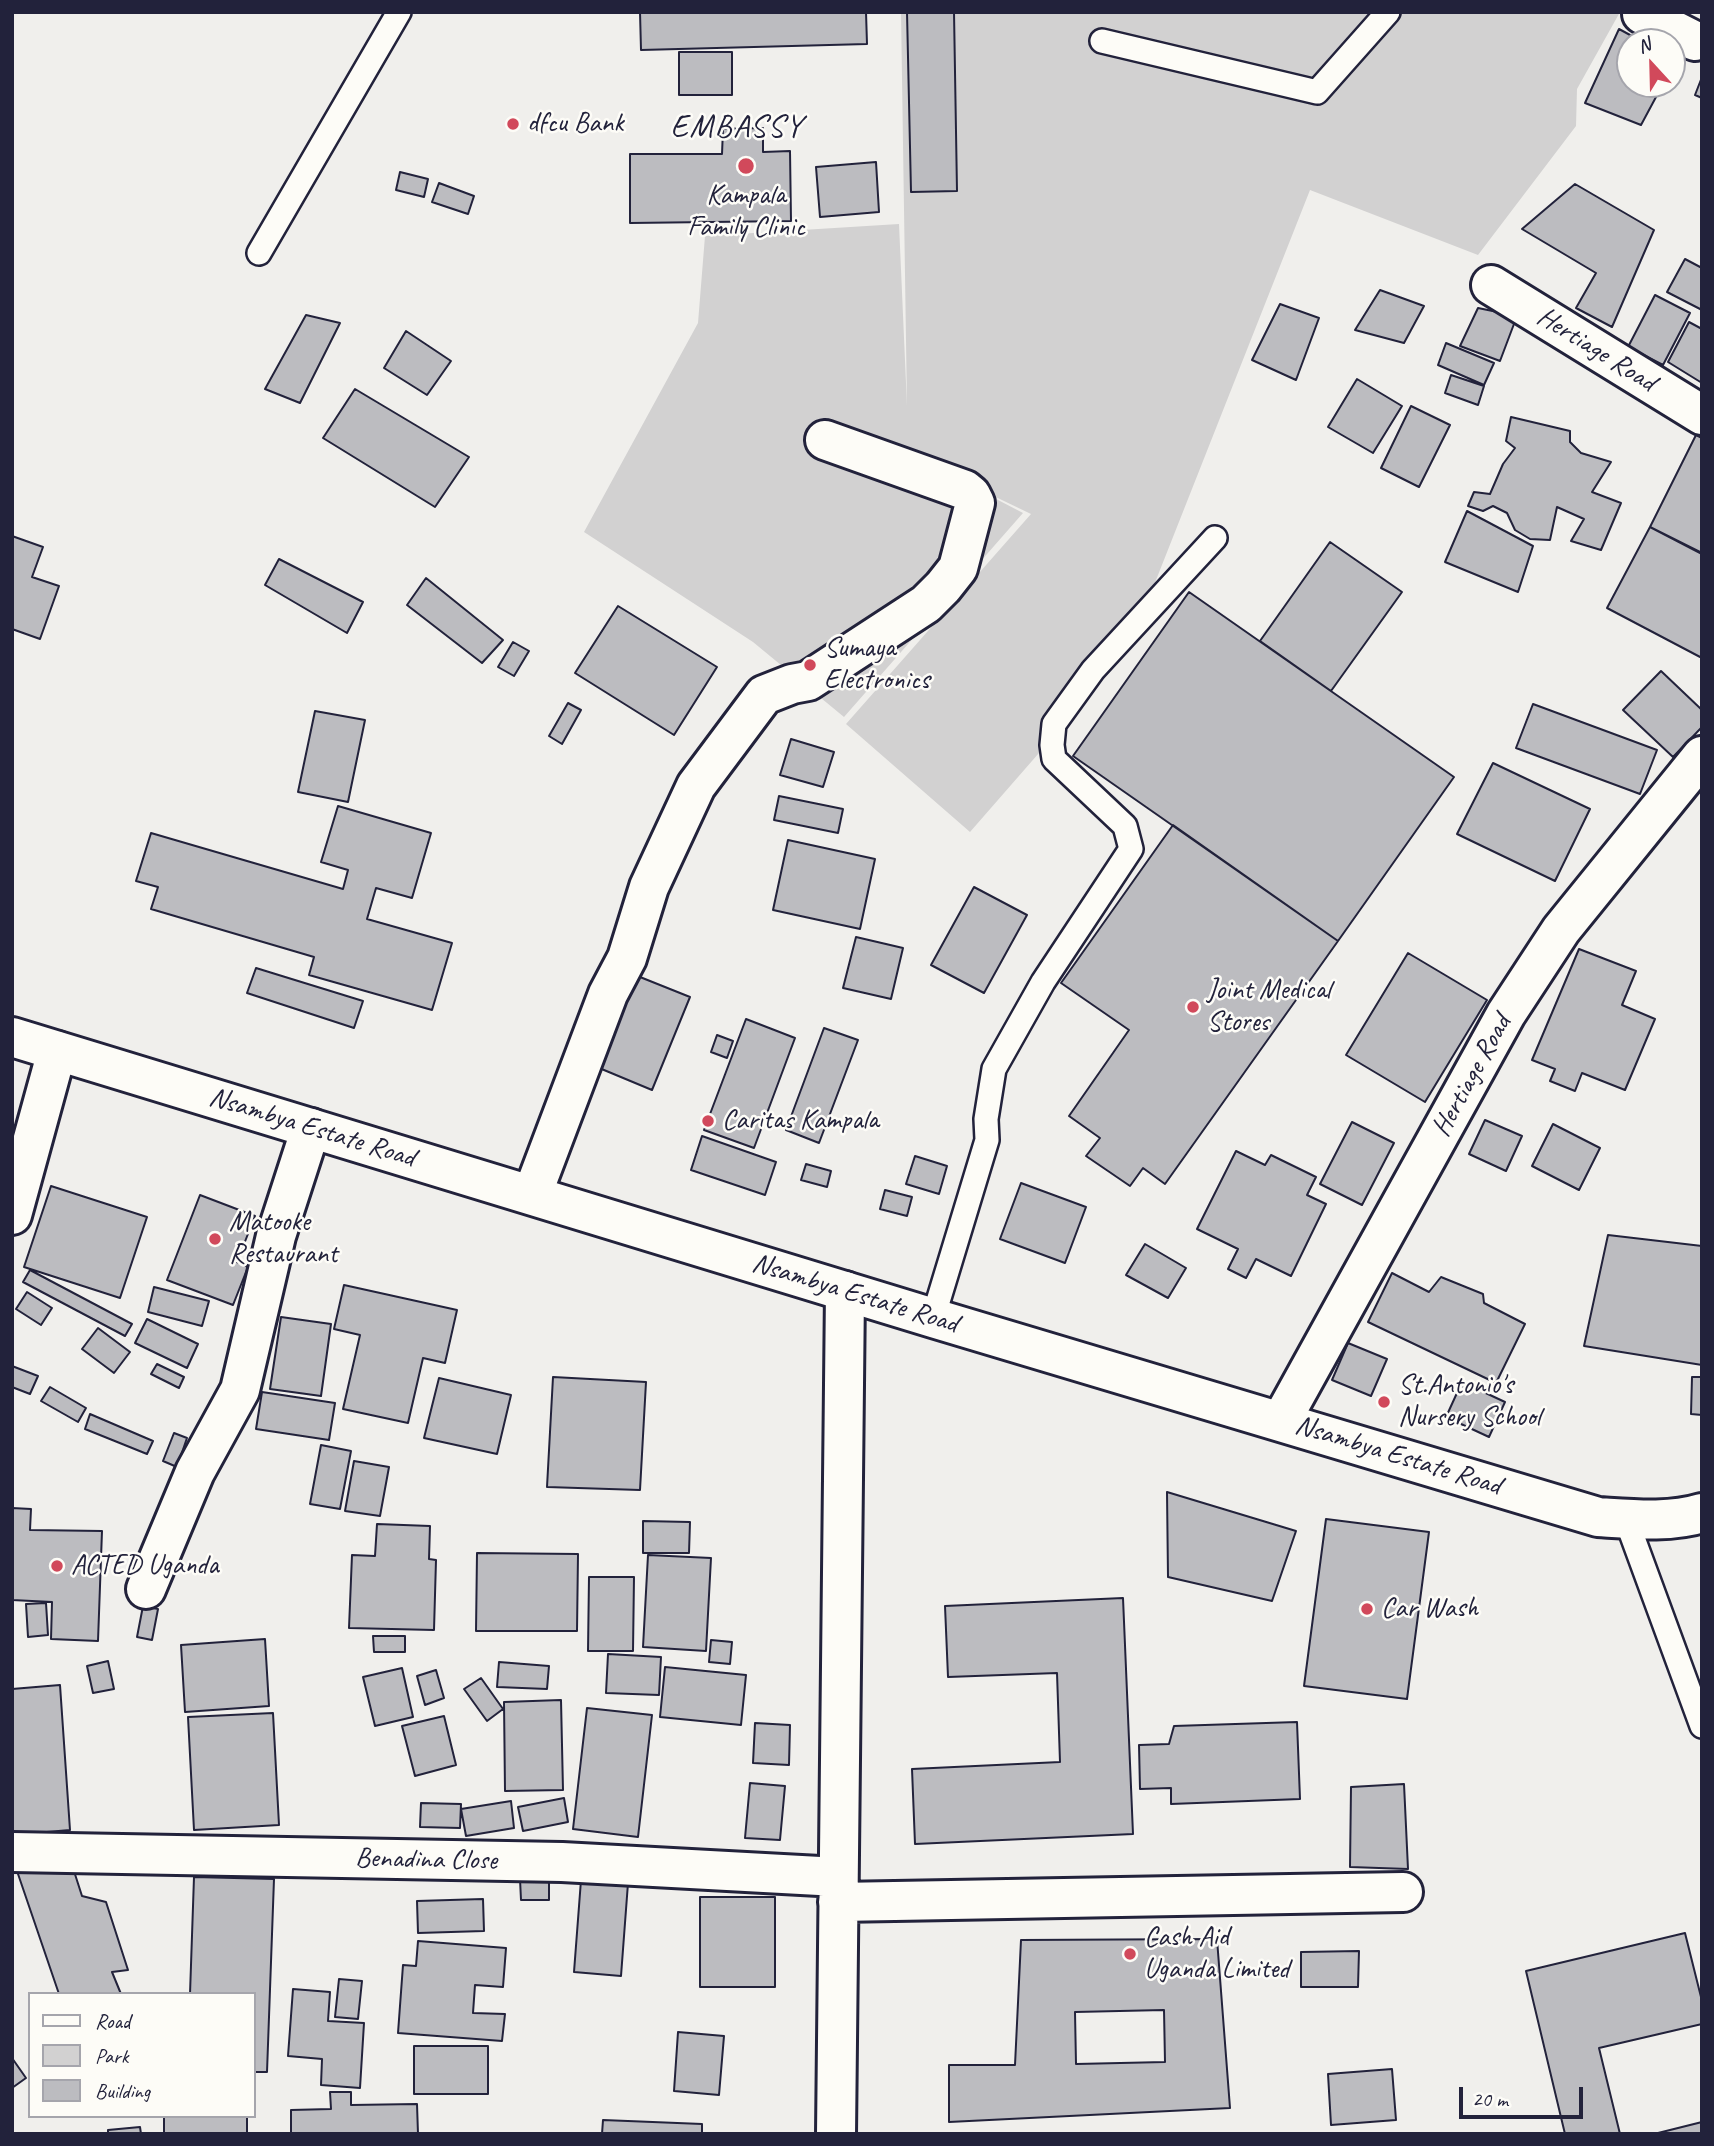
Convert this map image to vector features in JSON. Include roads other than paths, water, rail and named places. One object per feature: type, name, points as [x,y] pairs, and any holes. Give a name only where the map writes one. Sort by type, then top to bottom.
[{"type":"street","points":[[1643,12],[1642,14],[1695,41]]},
{"type":"street","name":"Hertiage Road","points":[[1491,285],[1702,415]]},
{"type":"street","points":[[533,1195],[608,994],[627,958],[649,887],[696,786],[764,695],[808,681],[926,604],[958,568],[975,503],[971,495],[965,490],[825,440]]},
{"type":"street","name":"Hertiage Road","points":[[1281,1421],[1506,1014],[1562,930],[1702,756]]},
{"type":"street","name":"Nsambya Estate Road","points":[[12,1037],[933,1318],[1598,1517],[1692,1517],[1702,1513]]},
{"type":"street","points":[[12,1215],[57,1052]]},
{"type":"street","points":[[146,1590],[195,1472],[240,1390],[276,1236],[312,1128]]},
{"type":"street","points":[[836,2134],[845,1291]]},
{"type":"street","name":"Benadina Close","points":[[12,1852],[562,1862],[838,1890],[1403,1892]]},
{"type":"lane","points":[[259,253],[399,12]]},
{"type":"lane","points":[[1102,41],[1317,92],[1388,12]]},
{"type":"lane","points":[[933,1318],[987,1140],[986,1119],[994,1069],[1044,982],[1131,849],[1125,826],[1054,758],[1054,724],[1093,670],[1214,538]]},
{"type":"lane","points":[[1626,1519],[1702,1726]]},
{"type":"place","name":"dfcu Bank","points":[[513,124]]},
{"type":"place","name":"Kampala Family Clinic","points":[[746,166]]},
{"type":"place","name":"Sumaya Electronics","points":[[810,665]]},
{"type":"place","name":"Joint Medical Stores","points":[[1193,1007]]},
{"type":"place","name":"Caritas Kampala","points":[[708,1121]]},
{"type":"place","name":"Matooke Restaurant","points":[[215,1239]]},
{"type":"place","name":"St.Antonio's Nursery School","points":[[1384,1402]]},
{"type":"place","name":"ACTED Uganda","points":[[57,1566]]},
{"type":"place","name":"Car Wash","points":[[1367,1609]]},
{"type":"place","name":"Cash Aid Uganda Limited","points":[[1130,1954]]},
{"type":"district","name":"EMBASSY","points":[[737,128]]}]
